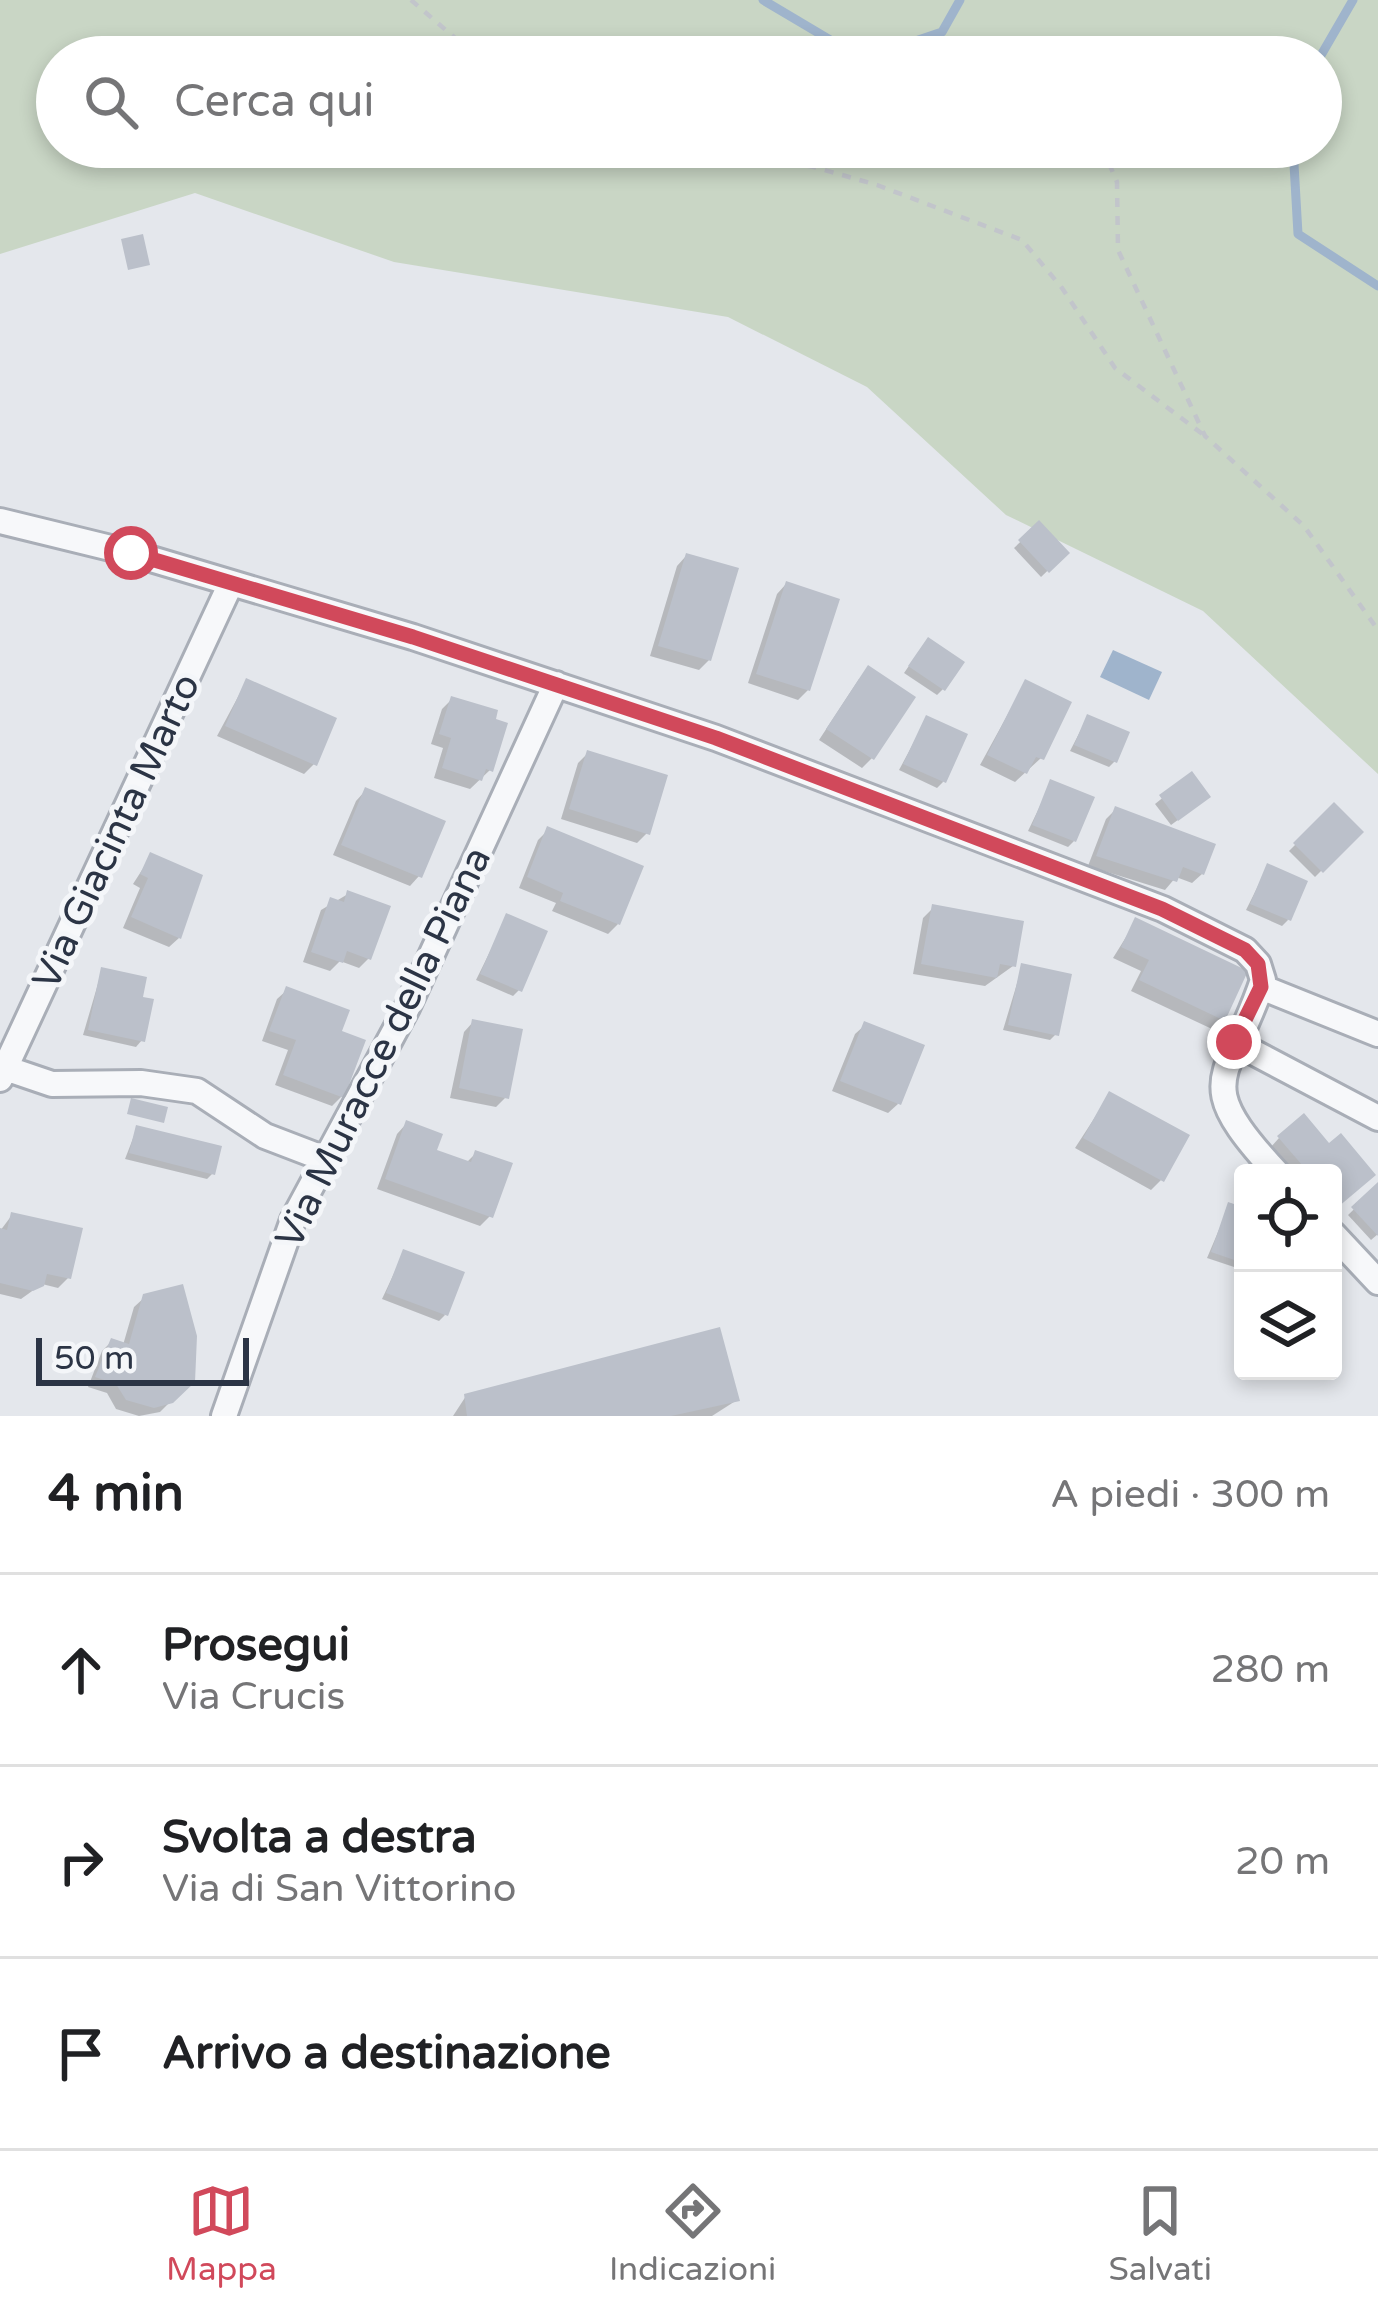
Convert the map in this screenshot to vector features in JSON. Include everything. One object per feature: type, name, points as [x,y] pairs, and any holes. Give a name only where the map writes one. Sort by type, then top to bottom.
[{"type":"street","points":[[0,521],[231,583],[556,684],[716,738],[1162,909],[1253,956],[1262,973],[1261,987],[1222,1076],[1227,1112],[1269,1164]]},
{"type":"street","name":"Via Giacinta Marto","points":[[2,1073],[231,583]]},
{"type":"street","name":"Via Muracce della Piana","points":[[224,1416],[280,1251],[407,1009],[556,684]]},
{"type":"street","points":[[1261,987],[1378,1034]]},
{"type":"street","points":[[1234,1042],[1378,1118]]},
{"type":"street","points":[[2,1073],[52,1084],[141,1083],[196,1091],[265,1136],[325,1159]]},
{"type":"street","points":[[1342,1244],[1378,1282]]},
{"type":"path","points":[[411,0],[453,36]]},
{"type":"path","points":[[799,168],[878,185],[1022,241],[1115,368],[1205,436],[1304,526],[1378,630]]},
{"type":"path","points":[[1111,168],[1117,182],[1118,250],[1205,436]]},
{"type":"green space","points":[[0,0],[1378,0],[1378,774],[1203,611],[1006,515],[867,387],[728,317],[394,262],[195,193],[0,254]]},
{"type":"water","points":[[1113,650],[1162,672],[1149,700],[1100,677]]},
{"type":"building","points":[[143,234],[150,265],[128,270],[121,239]]},
{"type":"building","points":[[1039,520],[1070,553],[1049,573],[1018,540]]},
{"type":"building","points":[[686,553],[739,568],[711,661],[658,646]]},
{"type":"building","points":[[786,581],[840,599],[810,691],[756,674]]},
{"type":"building","points":[[928,637],[965,662],[945,691],[908,666]]},
{"type":"building","points":[[868,665],[916,697],[874,760],[826,729]]},
{"type":"building","points":[[246,678],[337,718],[317,766],[225,726]]},
{"type":"building","points":[[1025,679],[1072,702],[1044,760],[1036,757],[1027,774],[987,755]]},
{"type":"building","points":[[451,696],[498,710],[496,719],[508,723],[493,772],[486,769],[482,781],[442,768],[451,738],[439,734]]},
{"type":"building","points":[[1087,714],[1130,732],[1117,763],[1074,745]]},
{"type":"building","points":[[926,715],[968,734],[946,783],[903,764]]},
{"type":"building","points":[[587,750],[668,775],[650,835],[569,809]]},
{"type":"building","points":[[1192,771],[1211,797],[1178,821],[1159,795]]},
{"type":"building","points":[[1050,779],[1095,797],[1076,842],[1032,825]]},
{"type":"building","points":[[365,787],[446,821],[422,878],[341,845]]},
{"type":"building","points":[[1334,802],[1364,832],[1323,873],[1293,843]]},
{"type":"building","points":[[1115,806],[1216,844],[1204,875],[1183,867],[1177,882],[1096,856]]},
{"type":"building","points":[[547,826],[644,866],[620,925],[560,901],[563,893],[527,877]]},
{"type":"building","points":[[150,852],[203,875],[181,939],[131,917],[148,878],[140,874]]},
{"type":"building","points":[[1267,863],[1308,881],[1291,921],[1250,904]]},
{"type":"building","points":[[347,890],[391,906],[371,960],[347,951],[343,963],[311,952],[330,897],[344,902]]},
{"type":"building","points":[[932,904],[1024,921],[1016,967],[1000,964],[997,978],[921,964]]},
{"type":"building","points":[[506,913],[548,931],[522,992],[480,974]]},
{"type":"building","points":[[1135,917],[1248,971],[1225,1021],[1139,980],[1149,960],[1121,947]]},
{"type":"building","points":[[1021,963],[1072,974],[1059,1036],[1008,1025]]},
{"type":"building","points":[[101,967],[147,977],[143,997],[154,999],[145,1042],[88,1030]]},
{"type":"building","points":[[286,986],[350,1010],[342,1031],[366,1040],[344,1098],[283,1075],[296,1040],[269,1031]]},
{"type":"building","points":[[472,1019],[523,1029],[509,1099],[459,1088]]},
{"type":"building","points":[[864,1021],[925,1045],[901,1105],[840,1081]]},
{"type":"building","points":[[1109,1091],[1190,1135],[1164,1182],[1083,1138]]},
{"type":"building","points":[[131,1098],[168,1107],[164,1123],[127,1114]]},
{"type":"building","points":[[1304,1113],[1329,1143],[1341,1133],[1376,1175],[1342,1204],[1342,1164],[1301,1164],[1277,1136]]},
{"type":"building","points":[[406,1120],[443,1134],[437,1150],[471,1162],[475,1150],[513,1163],[493,1218],[385,1179]]},
{"type":"building","points":[[136,1125],[222,1146],[215,1175],[129,1153]]},
{"type":"building","points":[[1378,1182],[1378,1236],[1351,1207]]},
{"type":"building","points":[[1228,1202],[1234,1204],[1234,1260],[1211,1252]]},
{"type":"building","points":[[11,1212],[83,1228],[71,1279],[47,1274],[44,1286],[33,1291],[0,1283],[0,1228],[7,1230]]},
{"type":"building","points":[[403,1249],[465,1272],[448,1316],[386,1293]]},
{"type":"building","points":[[183,1284],[197,1336],[195,1382],[173,1403],[154,1408],[126,1400],[116,1384],[95,1377],[111,1338],[129,1344],[143,1294]]},
{"type":"building","points":[[720,1327],[740,1401],[671,1416],[467,1416],[464,1394]]},
{"type":"waterway","points":[[763,0],[824,36]]},
{"type":"waterway","points":[[930,36],[942,32],[960,0]]},
{"type":"waterway","points":[[1332,36],[1353,0]]},
{"type":"waterway","points":[[1294,168],[1298,234],[1378,286]]},
{"type":"route","points":[[131,553],[413,637],[716,738],[1162,909],[1245,950],[1258,964],[1261,987],[1234,1042]]}]
